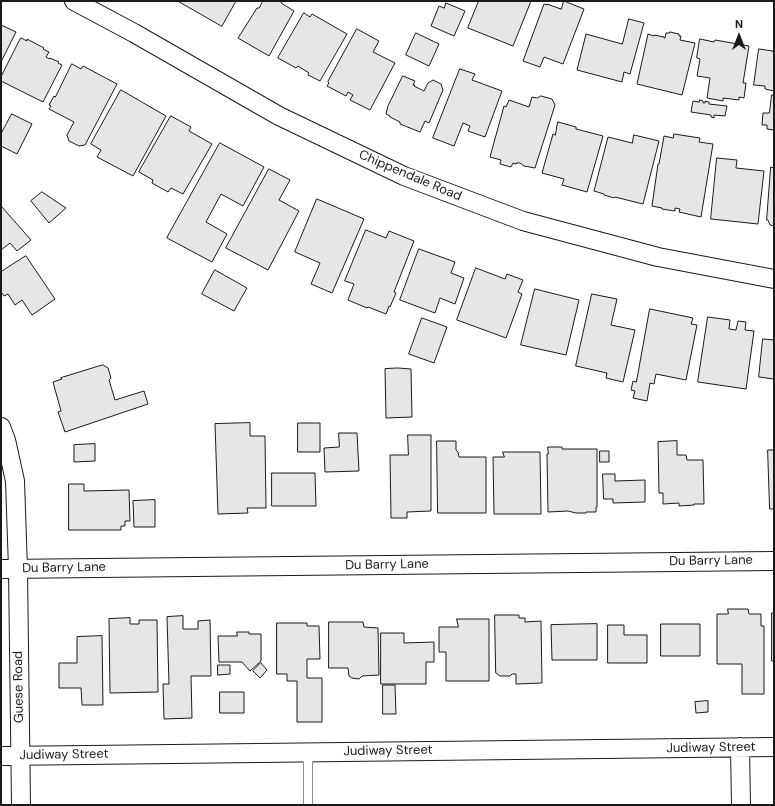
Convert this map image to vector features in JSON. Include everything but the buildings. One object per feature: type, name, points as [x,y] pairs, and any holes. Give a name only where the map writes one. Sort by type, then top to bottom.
[{"type":"street","name":"Chippendale Road","points":[[74,1],[134,33],[279,116],[404,176],[523,221],[658,257],[774,279]]},
{"type":"street","name":"Guese Road","points":[[1,427],[6,440],[15,481],[10,569],[20,756],[21,805]]},
{"type":"street","name":"Du Barry Lane","points":[[10,569],[774,561]]},
{"type":"street","points":[[740,747],[741,805]]},
{"type":"street","name":"Judiway Street","points":[[1,756],[774,747]]},
{"type":"lane","points":[[308,752],[308,805]]}]
